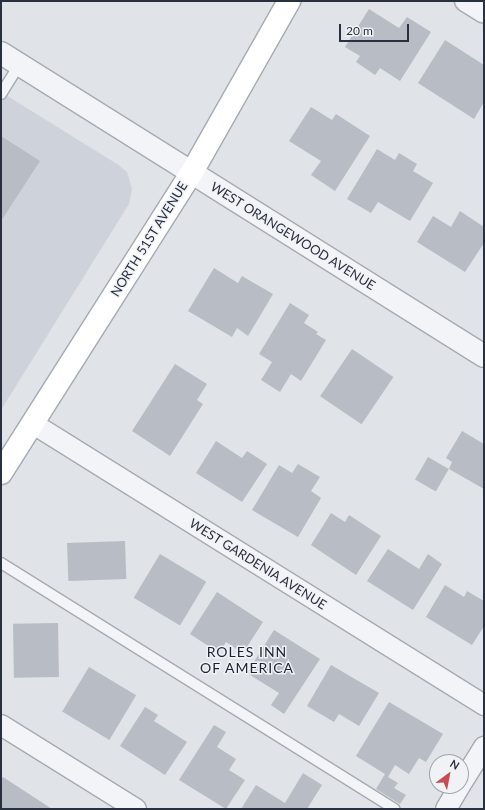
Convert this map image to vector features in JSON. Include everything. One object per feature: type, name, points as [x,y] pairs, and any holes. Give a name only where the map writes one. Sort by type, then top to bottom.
[{"type":"main road","name":"NORTH 51ST AVENUE","points":[[1,473],[192,172],[289,1]]},
{"type":"street","points":[[465,1],[484,13]]},
{"type":"street","name":"WEST ORANGEWOOD AVENUE","points":[[1,53],[484,356]]},
{"type":"street","name":"WEST GARDENIA AVENUE","points":[[32,423],[484,705]]},
{"type":"street","points":[[1,725],[136,809]]},
{"type":"street","points":[[469,770],[484,746]]},
{"type":"street","points":[[446,809],[455,794]]},
{"type":"lane","points":[[1,94],[20,64]]},
{"type":"lane","points":[[1,563],[395,809]]},
{"type":"shaded area","points":[[1,92],[117,164],[127,172],[132,189],[129,204],[1,410]]},
{"type":"building","points":[[369,9],[399,28],[407,17],[431,32],[400,81],[380,68],[375,75],[356,62],[360,56],[345,47]]},
{"type":"building","points":[[445,40],[484,65],[484,102],[474,119],[418,83]]},
{"type":"building","points":[[311,107],[332,120],[336,114],[370,136],[335,191],[311,175],[321,161],[289,141]]},
{"type":"building","points":[[1,136],[40,161],[1,221]]},
{"type":"building","points":[[377,149],[395,160],[399,153],[417,164],[413,171],[433,183],[410,221],[378,202],[371,213],[347,199]]},
{"type":"building","points":[[460,211],[484,227],[484,243],[465,272],[417,242],[433,216],[451,227]]},
{"type":"building","points":[[214,268],[238,283],[242,276],[273,294],[248,336],[237,328],[232,337],[188,311]]},
{"type":"building","points":[[290,303],[309,315],[304,323],[318,332],[316,334],[326,340],[301,381],[291,374],[280,392],[261,380],[272,362],[259,354]]},
{"type":"building","points":[[352,349],[393,377],[362,424],[320,396]]},
{"type":"building","points":[[175,364],[207,384],[197,400],[203,404],[170,456],[132,431]]},
{"type":"building","points":[[462,431],[484,444],[484,489],[449,469],[452,462],[446,458]]},
{"type":"building","points":[[216,441],[242,458],[247,451],[267,464],[242,502],[196,473]]},
{"type":"building","points":[[428,457],[449,469],[436,492],[415,480]]},
{"type":"building","points":[[298,464],[320,477],[311,491],[321,498],[298,537],[252,510],[279,465],[292,473]]},
{"type":"building","points":[[331,513],[345,522],[349,515],[381,536],[356,575],[311,545]]},
{"type":"building","points":[[125,541],[126,579],[68,581],[67,543]]},
{"type":"building","points":[[388,549],[419,569],[428,554],[442,564],[413,610],[367,581]]},
{"type":"building","points":[[160,554],[206,582],[180,626],[134,598]]},
{"type":"building","points":[[445,585],[464,597],[467,591],[484,601],[484,626],[472,645],[426,617]]},
{"type":"building","points":[[217,592],[263,622],[243,653],[226,642],[219,653],[190,634]]},
{"type":"building","points":[[58,623],[59,677],[14,678],[13,624]]},
{"type":"building","points":[[274,630],[320,659],[284,714],[271,705],[279,693],[247,673]]},
{"type":"building","points":[[331,665],[379,693],[359,726],[339,714],[334,722],[307,706]]},
{"type":"building","points":[[89,667],[136,695],[109,740],[62,712]]},
{"type":"building","points":[[389,702],[443,734],[431,754],[429,754],[426,762],[419,758],[409,774],[395,765],[388,777],[398,783],[394,788],[406,795],[400,804],[376,789],[385,774],[356,756]]},
{"type":"building","points":[[145,707],[158,715],[154,721],[187,742],[165,775],[120,746]]},
{"type":"building","points":[[214,725],[226,732],[217,747],[236,759],[229,770],[245,780],[226,809],[179,780]]},
{"type":"building","points":[[303,773],[322,785],[307,809],[241,809],[256,785],[285,803]]},
{"type":"building","points":[[3,777],[52,809],[1,809],[1,780]]},
{"type":"district","name":"ROLES INN OF AMERICA","points":[[247,660]]}]
